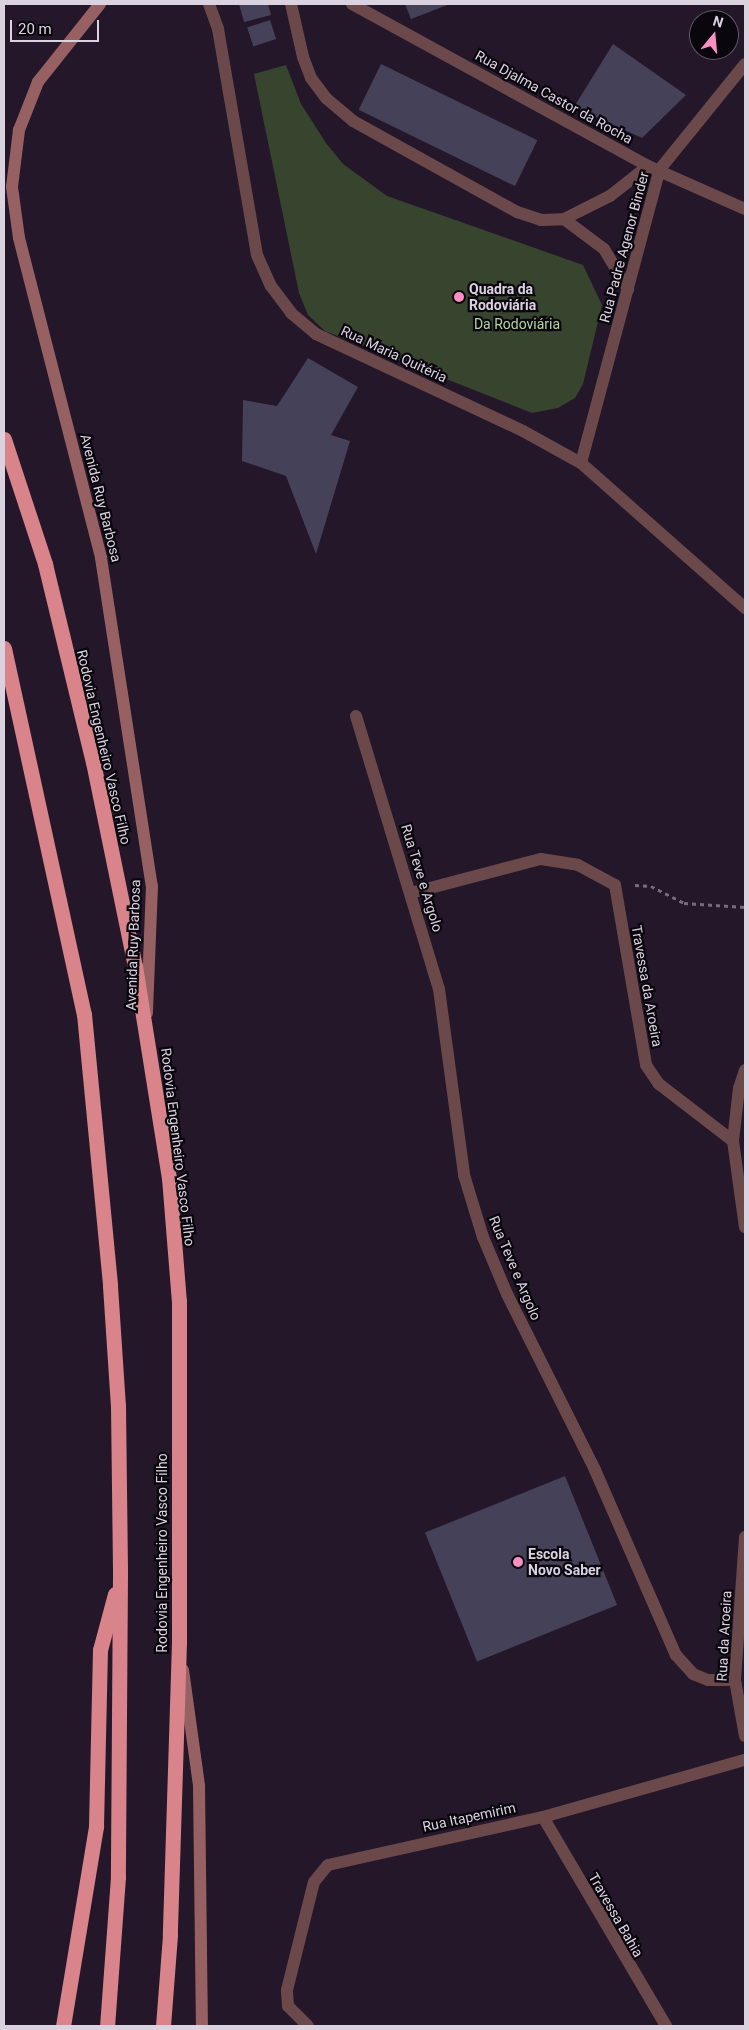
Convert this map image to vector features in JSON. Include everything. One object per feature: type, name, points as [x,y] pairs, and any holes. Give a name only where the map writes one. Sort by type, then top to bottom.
[{"type":"highway","name":"Rodovia Engenheiro Vasco Filho","points":[[4,439],[45,564],[92,762],[146,1028],[169,1178],[179,1300],[179,1642],[170,1935],[163,2026]]},
{"type":"highway","points":[[4,648],[84,1014],[112,1313],[120,1574],[118,1877],[107,2026]]},
{"type":"highway","points":[[63,2026],[96,1826],[100,1650],[120,1574]]},
{"type":"main road","name":"Avenida Ruy Barbosa","points":[[100,4],[38,82],[19,130],[12,187],[19,238],[101,558],[152,886],[146,1028]]},
{"type":"main road","points":[[179,1642],[199,1786],[202,2026]]},
{"type":"street","name":"Rua Maria Quitéria","points":[[209,4],[218,30],[257,256],[272,286],[292,312],[316,334],[524,431],[581,463],[745,608]]},
{"type":"street","points":[[291,4],[312,78],[327,99],[353,121],[517,212],[541,220],[564,219],[610,196],[654,167]]},
{"type":"street","name":"Rua Djalma Castor da Rocha","points":[[352,4],[654,167],[745,209]]},
{"type":"street","name":"Rua Padre Agenor Binder","points":[[581,463],[628,289],[654,167],[745,64]]},
{"type":"street","points":[[564,219],[604,249],[628,289]]},
{"type":"street","name":"Rua Teve e Argolo","points":[[356,716],[439,989],[464,1174],[486,1245],[507,1294],[595,1470],[676,1655],[693,1674],[708,1680],[735,1680]]},
{"type":"street","points":[[411,893],[541,860],[578,865],[615,885]]},
{"type":"street","name":"Travessa da Aroeira","points":[[615,885],[646,1065],[659,1084],[733,1141]]},
{"type":"street","points":[[745,1070],[739,1088],[733,1141],[745,1227]]},
{"type":"street","name":"Rua da Aroeira","points":[[745,1537],[735,1680],[745,1736]]},
{"type":"street","name":"Rua Itapemirim","points":[[308,2026],[288,2006],[287,1990],[314,1882],[328,1865],[542,1817],[745,1760]]},
{"type":"street","name":"Travessa Bahia","points":[[542,1817],[666,2026]]},
{"type":"path","points":[[615,885],[651,886],[684,903],[745,907]]},
{"type":"green space","name":"Da Rodoviária","points":[[286,65],[301,104],[326,143],[343,164],[387,196],[583,265],[602,305],[583,384],[575,398],[558,408],[532,413],[325,331],[308,315],[299,293],[254,74]]},
{"type":"building","points":[[239,4],[268,4],[271,15],[244,22]]},
{"type":"building","points":[[405,4],[450,4],[411,19]]},
{"type":"building","points":[[270,20],[276,39],[253,46],[247,27]]},
{"type":"building","points":[[613,44],[686,95],[642,138],[574,107]]},
{"type":"building","points":[[381,64],[537,140],[515,186],[359,110]]},
{"type":"building","points":[[308,358],[358,387],[331,435],[350,441],[316,554],[286,476],[242,461],[243,400],[277,406]]},
{"type":"building","name":"Escola Novo Saber","points":[[565,1476],[617,1605],[477,1661],[425,1533]]},
{"type":"place","name":"Quadra da Rodoviária","points":[[459,297]]},
{"type":"place","name":"Escola Novo Saber","points":[[518,1562]]}]
